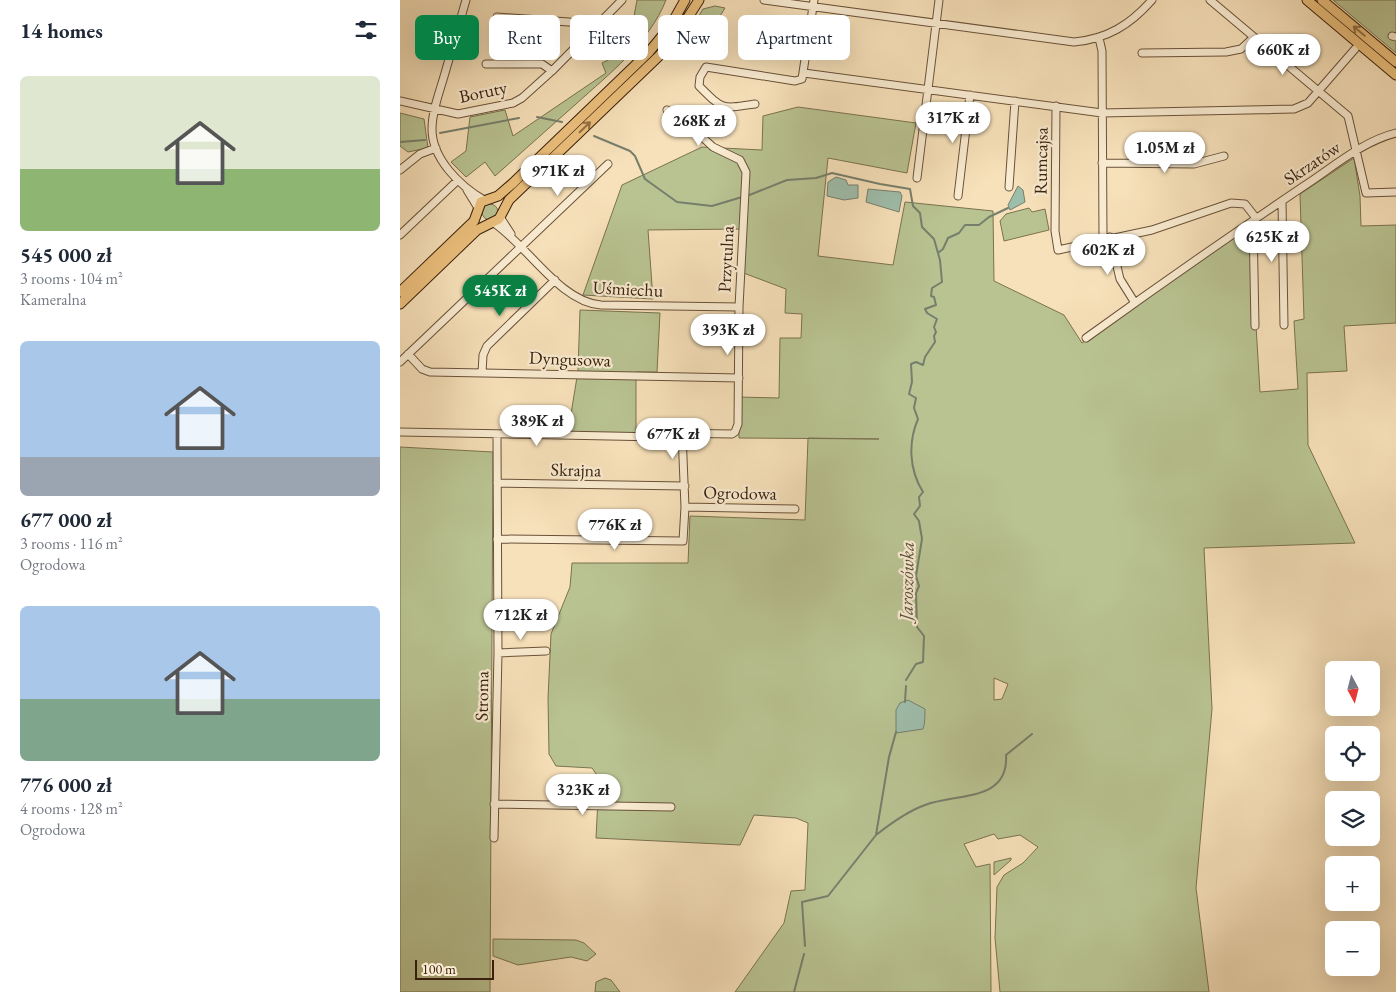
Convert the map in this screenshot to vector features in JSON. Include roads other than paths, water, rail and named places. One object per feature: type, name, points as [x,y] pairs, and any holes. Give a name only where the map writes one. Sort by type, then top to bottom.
[{"type":"main road","points":[[400,292],[471,224],[477,210],[487,199],[498,196],[513,183],[650,52],[671,25],[685,0]]},
{"type":"main road","points":[[400,304],[478,230],[497,219],[509,200],[659,56],[678,33],[699,0]]},
{"type":"main road","points":[[1307,0],[1396,75]]},
{"type":"main road","points":[[1322,0],[1396,62]]},
{"type":"main road","points":[[1325,15],[1333,14],[1333,9]]},
{"type":"main road","points":[[487,199],[498,202],[497,219]]},
{"type":"main road","points":[[477,210],[483,221],[497,219]]},
{"type":"street","points":[[466,0],[434,110],[432,130],[436,148],[444,163],[466,187],[487,199]]},
{"type":"street","name":"Boruty","points":[[608,15],[622,0]]},
{"type":"street","points":[[764,0],[814,4],[936,24],[1066,42],[1099,38],[1129,24],[1152,0]]},
{"type":"street","points":[[917,178],[940,0]]},
{"type":"street","points":[[1210,0],[1348,116],[1358,151]]},
{"type":"street","points":[[755,104],[725,108],[718,105],[699,86],[700,77],[706,67],[796,81],[802,79],[814,4]]},
{"type":"street","points":[[1142,53],[1226,52],[1241,49],[1254,37]]},
{"type":"street","points":[[1099,38],[1102,51],[1102,163],[1107,238],[1120,279],[1135,303]]},
{"type":"street","points":[[804,73],[929,88],[1102,113],[1294,109],[1304,106],[1355,49]]},
{"type":"street","name":"Boruty","points":[[400,101],[458,114],[503,106],[522,98],[570,53]]},
{"type":"street","points":[[486,64],[542,64],[552,71]]},
{"type":"street","points":[[958,196],[970,95]]},
{"type":"street","points":[[1008,187],[1015,101]]},
{"type":"street","points":[[701,136],[718,105]]},
{"type":"street","name":"Rumcajsa","points":[[1056,106],[1055,216],[1058,250],[1107,238]]},
{"type":"street","name":"Przytulna","points":[[667,110],[713,147],[738,158],[745,168],[739,307],[738,428],[732,434],[682,433]]},
{"type":"street","name":"Skrzatów","points":[[1086,338],[1254,219],[1375,140],[1396,133]]},
{"type":"street","points":[[400,170],[420,154],[436,148]]},
{"type":"street","name":"Skrzatów","points":[[1358,151],[1366,193],[1396,192]]},
{"type":"street","points":[[1102,163],[1194,164],[1224,156]]},
{"type":"street","points":[[400,362],[608,164]]},
{"type":"street","points":[[400,235],[458,180]]},
{"type":"street","points":[[466,187],[477,210]]},
{"type":"street","name":"Skrzatów","points":[[1282,201],[1284,324]]},
{"type":"street","points":[[1107,238],[1152,230],[1231,202],[1245,204],[1254,219],[1255,326]]},
{"type":"street","name":"Uśmiechu","points":[[497,219],[555,280],[576,298],[594,305],[739,307]]},
{"type":"street","points":[[482,373],[483,355],[486,346],[512,319],[555,280]]},
{"type":"street","name":"Dyngusowa","points":[[408,354],[422,369],[430,372],[739,378]]},
{"type":"street","points":[[400,432],[497,436],[660,437],[666,433],[682,433]]},
{"type":"street","name":"Ogrodowa","points":[[497,539],[683,541],[685,486],[682,433]]},
{"type":"street","name":"Stroma","points":[[494,838],[498,653],[497,436]]},
{"type":"street","name":"Skrajna","points":[[497,483],[685,486]]},
{"type":"street","name":"Ogrodowa","points":[[685,507],[795,509]]},
{"type":"street","points":[[498,653],[546,651]]},
{"type":"street","points":[[494,804],[671,807]]},
{"type":"waterway","points":[[537,117],[562,122]]},
{"type":"waterway","name":"Jaroszówka","points":[[440,133],[519,118]]},
{"type":"waterway","name":"Jaroszówka","points":[[594,136],[630,151],[635,156],[645,179],[677,202],[712,206],[742,197]]},
{"type":"waterway","name":"Jaroszówka","points":[[400,142],[425,140]]},
{"type":"waterway","name":"Jaroszówka","points":[[747,196],[787,180],[816,178],[832,173],[910,189],[913,206],[920,213],[922,227],[934,239],[940,260],[942,282],[932,288],[931,296],[934,297],[936,305],[925,309],[927,313],[937,319],[934,327],[936,332],[934,336],[935,342],[925,357],[923,365],[916,362],[911,364],[912,382],[909,394],[916,398],[914,408],[918,419],[911,446],[915,475],[923,492],[919,497],[920,506],[914,514],[919,521],[922,539],[916,576],[919,586],[916,593],[917,627],[924,636],[923,662],[916,664],[906,680]]},
{"type":"waterway","points":[[938,253],[943,249],[948,238],[959,233],[965,225],[979,225],[989,217],[1008,208]]},
{"type":"waterway","points":[[905,702],[906,686]]},
{"type":"waterway","points":[[805,946],[802,902],[828,896],[876,835],[889,757],[896,732]]},
{"type":"waterway","points":[[876,835],[899,818],[925,805],[979,793],[990,788],[999,781],[1005,770],[1006,755],[1032,734]]},
{"type":"waterway","points":[[794,992],[804,954]]}]
